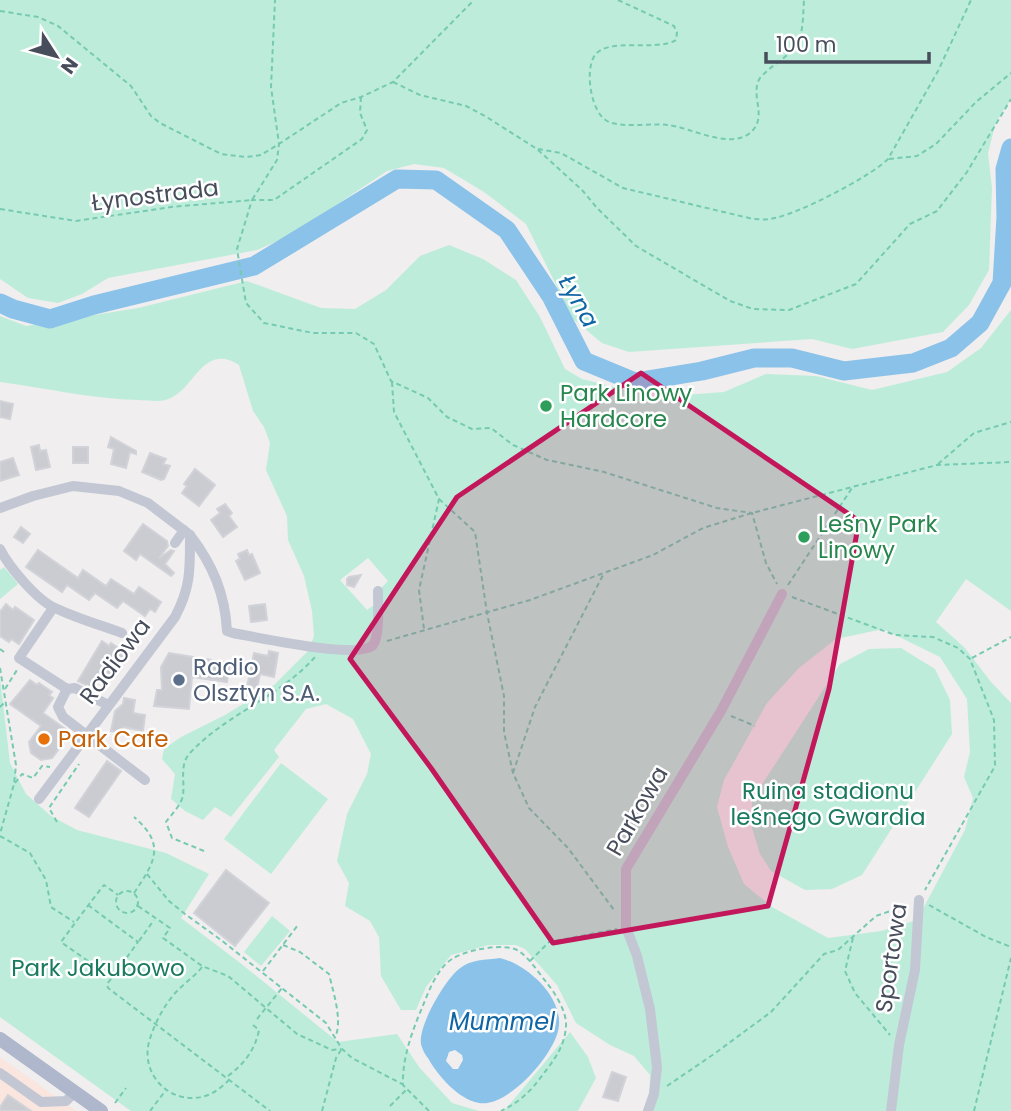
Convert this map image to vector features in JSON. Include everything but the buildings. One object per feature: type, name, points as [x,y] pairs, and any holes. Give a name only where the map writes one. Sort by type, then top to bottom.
[{"type":"main road","points":[[0,1039],[101,1111]]},
{"type":"street","points":[[0,508],[73,486],[119,491],[148,503],[187,533],[204,554],[219,584],[228,631],[323,648],[363,651],[372,646],[377,638],[378,591]]},
{"type":"street","points":[[176,543],[187,533]]},
{"type":"street","name":"Radiowa","points":[[39,799],[186,597],[190,574],[187,533]]},
{"type":"street","points":[[0,549],[5,560],[40,598],[53,608],[122,633]]},
{"type":"street","name":"Parkowa","points":[[648,1111],[654,1094],[657,1068],[650,1009],[626,927],[626,869],[721,711],[782,594]]},
{"type":"street","points":[[53,608],[19,658],[67,689],[75,688],[108,705]]},
{"type":"street","points":[[67,689],[58,707],[62,717],[145,780]]},
{"type":"street","name":"Sportowa","points":[[891,1111],[899,1045],[915,970],[919,900]]},
{"type":"street","points":[[0,1073],[41,1102],[66,1101],[75,1092]]},
{"type":"path","points":[[275,0],[271,87],[279,144]]},
{"type":"path","points":[[0,11],[38,17],[58,26],[131,86],[151,116],[202,146],[221,154],[246,157],[261,155],[302,131],[330,109],[393,82],[474,0]]},
{"type":"path","points":[[618,0],[674,26],[676,40],[668,45],[605,48],[595,54],[590,65],[592,99],[601,117],[611,123],[670,125],[709,136],[738,139],[751,132],[757,122],[760,109],[755,88],[760,79],[796,47],[802,35],[804,0]]},
{"type":"path","points":[[537,149],[561,153],[623,188],[753,219],[772,219],[796,211],[858,181],[877,170],[888,159],[938,71],[971,0]]},
{"type":"path","points":[[888,159],[917,156],[936,144],[975,102],[1011,73]]},
{"type":"path","points":[[393,82],[420,95],[466,106],[537,149],[582,190],[636,246],[730,301],[753,309],[789,310],[856,284],[910,224],[937,211],[967,172],[1011,99]]},
{"type":"path","points":[[361,97],[360,113],[367,130],[362,139],[274,200],[252,200],[237,249],[246,303],[264,323],[313,333],[356,333],[374,344],[391,381],[394,412],[439,499],[475,533],[487,613],[504,696],[504,732],[513,773],[529,808],[568,848],[626,927],[549,942],[530,961]]},
{"type":"path","name":"Łynostrada","points":[[0,207],[4,210],[76,221],[171,207],[252,200],[277,160],[279,144]]},
{"type":"path","points":[[391,381],[428,398],[447,417],[472,429],[491,428],[513,445],[547,460],[604,472],[717,508],[752,513]]},
{"type":"path","points":[[937,465],[974,433],[1011,422]]},
{"type":"path","points":[[372,646],[487,613],[604,574],[653,555],[703,528],[752,513],[937,465],[1011,462]]},
{"type":"path","points":[[782,594],[852,487]]},
{"type":"path","points":[[424,629],[419,590],[439,499]]},
{"type":"path","points":[[752,513],[766,564],[782,594],[895,635],[933,637],[958,648],[970,659],[1011,637]]},
{"type":"path","points":[[513,773],[535,707],[604,574]]},
{"type":"path","points":[[204,852],[172,838],[166,822],[184,797],[182,775],[188,755],[233,719],[300,674],[323,648]]},
{"type":"path","points":[[0,649],[4,652]]},
{"type":"path","name":"Sportowa","points":[[919,900],[995,766],[994,720],[970,659]]},
{"type":"path","points":[[4,690],[21,664]]},
{"type":"path","points":[[0,668],[16,765],[14,784],[0,835],[30,853],[46,880],[51,907],[75,923]]},
{"type":"path","points":[[0,707],[6,701]]},
{"type":"path","points":[[721,711],[755,726]]},
{"type":"path","points":[[14,784],[22,774],[33,778],[44,765],[44,760]]},
{"type":"path","points":[[57,822],[49,808],[80,763]]},
{"type":"path","points":[[44,765],[52,768]]},
{"type":"path","points":[[134,817],[146,827],[155,858],[134,893]]},
{"type":"path","points":[[147,874],[184,914],[326,1023],[342,1049],[352,1058],[403,1085],[427,1111]]},
{"type":"path","points":[[112,978],[61,942],[104,885],[118,895]]},
{"type":"path","points":[[127,891],[134,893],[138,906],[130,913],[122,912],[116,904],[118,895],[127,891]]},
{"type":"path","points":[[654,1094],[771,1012],[824,954],[838,950],[876,916],[919,900],[986,937],[1011,947]]},
{"type":"path","points":[[88,905],[138,942]]},
{"type":"path","points":[[138,906],[170,928],[163,938],[202,966],[228,976],[297,1034],[332,1050],[342,1049]]},
{"type":"path","points":[[156,918],[107,984],[108,988],[158,1023],[270,1111]]},
{"type":"path","points":[[262,972],[298,925]]},
{"type":"path","points":[[853,937],[845,971],[855,993],[899,1045]]},
{"type":"path","points":[[283,945],[300,952],[329,974],[336,1010],[338,1032],[335,1038]]},
{"type":"path","points":[[403,1085],[402,1068],[416,1021],[432,983],[451,959],[474,950],[500,946],[517,949],[530,961],[555,994],[566,1024],[560,1052],[533,1088],[514,1105],[501,1111]]},
{"type":"path","points":[[974,1111],[1011,958]]},
{"type":"path","points":[[80,966],[85,960]]},
{"type":"path","points":[[202,966],[175,993],[149,1043],[150,1071],[157,1082],[174,1095],[190,1098],[209,1095],[247,1058],[257,1041],[259,1030],[253,1025]]},
{"type":"path","points":[[257,1019],[282,988]]},
{"type":"path","points":[[322,1111],[335,1058],[342,1049]]},
{"type":"path","points":[[115,1103],[126,1088]]},
{"type":"path","points":[[150,1111],[166,1090]]},
{"type":"path","points":[[390,1106],[407,1090]]},
{"type":"highlighted area","points":[[641,373],[859,521],[829,689],[768,906],[553,943],[431,768],[350,659],[457,497]]},
{"type":"shaded area","points":[[0,1057],[76,1111],[0,1111]]},
{"type":"green space","points":[[0,0],[1011,0],[1011,99],[996,122],[988,153],[992,188],[989,270],[969,305],[943,332],[852,349],[812,339],[629,352],[602,343],[573,319],[526,224],[484,192],[444,168],[414,164],[387,171],[293,234],[257,250],[108,278],[82,294],[58,303],[28,298],[0,279]]},
{"type":"green space","points":[[449,245],[483,259],[516,280],[540,317],[565,369],[582,379],[655,397],[724,392],[766,374],[816,376],[872,390],[947,372],[981,348],[1011,310],[1011,611],[966,579],[936,622],[965,648],[1011,703],[1011,1111],[649,1111],[650,1075],[634,1056],[610,1045],[576,1023],[557,985],[525,949],[516,945],[489,945],[451,955],[426,987],[416,1010],[401,1010],[381,976],[379,937],[370,921],[345,906],[349,883],[337,861],[347,814],[367,774],[371,754],[353,719],[326,704],[306,709],[274,750],[279,757],[231,817],[215,807],[203,820],[185,811],[171,799],[175,774],[162,759],[164,749],[274,685],[309,650],[314,636],[312,611],[304,576],[288,540],[287,516],[266,470],[270,443],[264,427],[253,411],[239,365],[226,359],[207,364],[175,396],[162,401],[104,398],[0,382],[0,316],[26,326],[138,308],[247,281],[321,308],[355,309],[386,290],[420,256]],"holes":[[[368,558],[388,581],[374,595],[374,605],[367,610],[340,580]],[[883,629],[940,657],[967,699],[970,752],[964,777],[973,798],[965,830],[917,920],[881,931],[828,938],[772,907],[744,884],[728,847],[717,807],[724,780],[767,703],[799,668],[836,639]]]},
{"type":"green space","points":[[4,567],[18,584],[0,599],[0,570]]},
{"type":"green space","name":"Ruina stadionu leśnego Gwardia","points":[[901,648],[935,669],[950,700],[952,734],[862,875],[832,889],[805,890],[771,871],[760,854],[752,828],[752,800],[840,664],[869,649]]},
{"type":"green space","name":"Park Jakubowo","points":[[0,678],[10,763],[26,794],[51,816],[77,830],[166,853],[209,874],[181,918],[338,1042],[397,1034],[419,1067],[452,1103],[479,1111],[131,1111],[0,1017]]},
{"type":"green space","points":[[281,763],[328,799],[271,874],[224,839]]},
{"type":"green space","points":[[272,916],[290,931],[261,966],[244,952]]},
{"type":"green space","points":[[570,1032],[588,1057],[596,1078],[578,1111],[504,1111]]},
{"type":"water","name":"Mummel","points":[[500,958],[533,976],[551,996],[559,1019],[558,1031],[547,1054],[527,1079],[502,1098],[479,1103],[456,1092],[443,1079],[424,1051],[421,1036],[440,993],[459,969],[478,960]],"holes":[[[455,1050],[462,1055],[463,1060],[458,1069],[453,1069],[446,1061],[449,1052]]]},
{"type":"waterway","name":"Łyna","points":[[0,303],[50,319],[94,305],[254,266],[397,179],[436,180],[507,230],[551,296],[584,361],[635,382],[702,371],[754,358],[792,358],[844,371],[913,363],[951,348],[980,323],[1002,283],[1006,217],[1005,169],[1011,148]]},
{"type":"place","name":"Park Linowy Hardcore","points":[[546,406]]},
{"type":"place","name":"Leśny Park Linowy","points":[[804,537]]},
{"type":"place","name":"Radio Olsztyn S.A.","points":[[179,680]]},
{"type":"place","name":"Park Cafe","points":[[44,739]]}]
